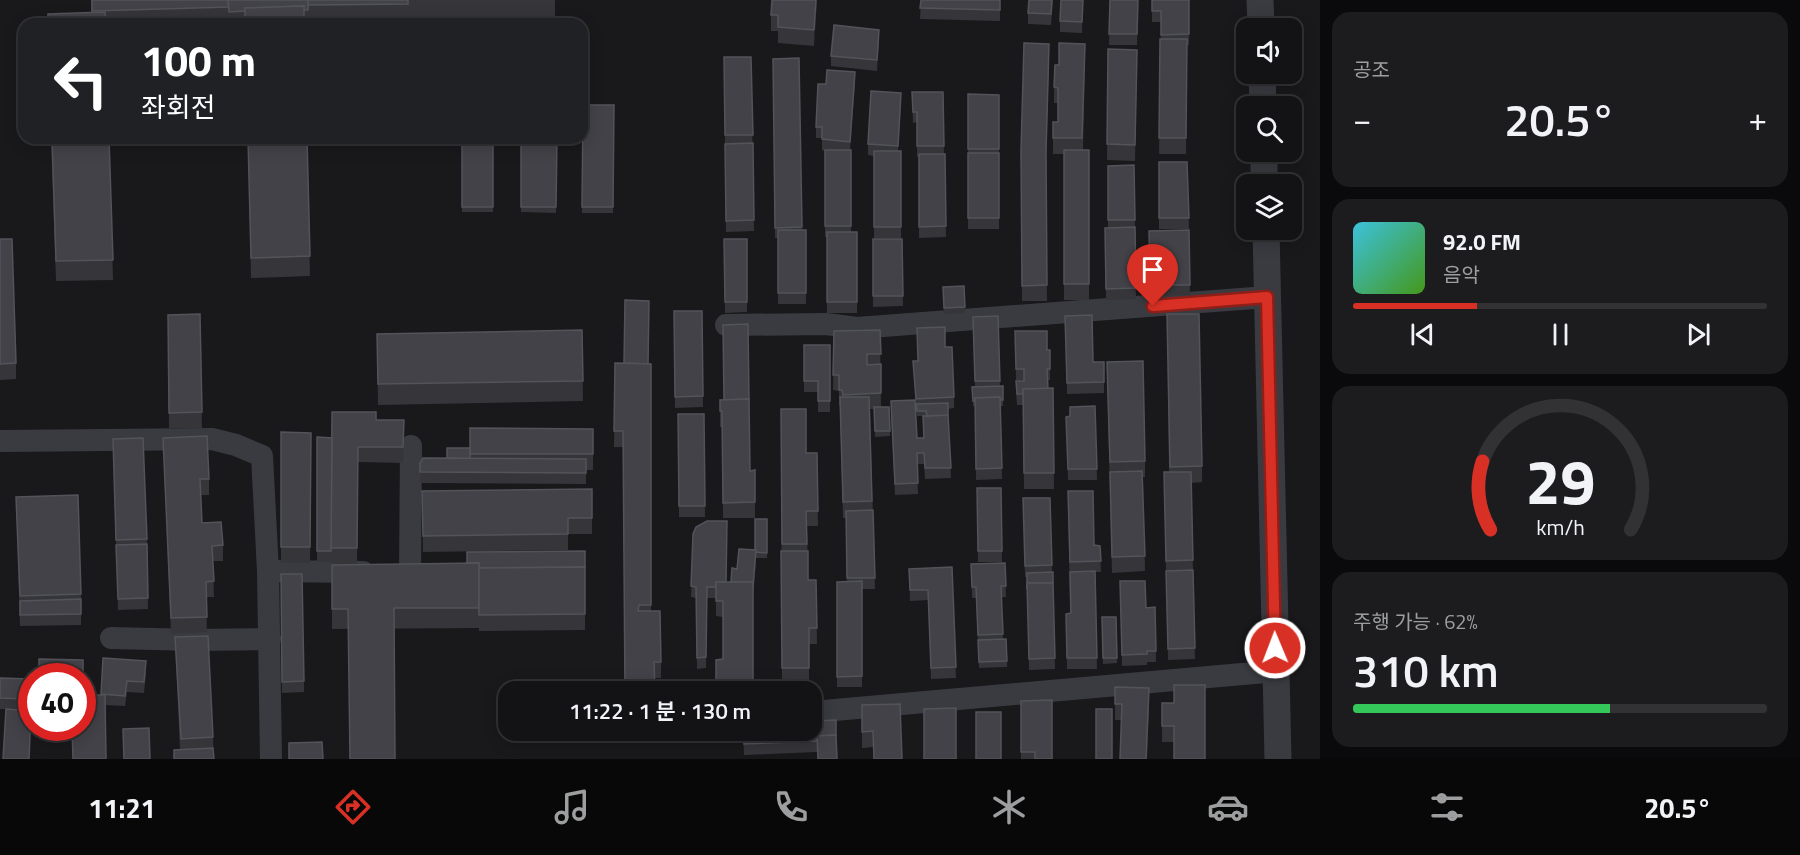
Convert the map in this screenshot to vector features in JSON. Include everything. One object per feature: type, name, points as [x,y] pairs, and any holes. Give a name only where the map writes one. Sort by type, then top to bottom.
[{"type":"street","points":[[1260,0],[1261,18]]},
{"type":"street","points":[[1266,240],[1278,759]]},
{"type":"street","points":[[726,326],[826,324],[857,328],[1267,297]]},
{"type":"street","points":[[0,441],[212,439],[236,445],[262,456],[268,571],[271,759]]},
{"type":"street","points":[[410,573],[411,446]]},
{"type":"street","points":[[268,571],[433,572]]},
{"type":"street","points":[[111,638],[270,639]]},
{"type":"street","points":[[822,711],[1276,671]]},
{"type":"building","points":[[92,0],[228,0],[229,7],[92,11]]},
{"type":"building","points":[[228,0],[308,0],[308,10],[304,10],[304,6],[245,8],[245,11],[229,12]]},
{"type":"building","points":[[308,0],[408,0],[408,4],[308,5]]},
{"type":"building","points":[[772,0],[816,0],[814,30],[778,27],[778,15],[771,15]]},
{"type":"building","points":[[921,0],[1000,0],[1000,10],[920,8]]},
{"type":"building","points":[[1029,0],[1052,0],[1051,14],[1028,13]]},
{"type":"building","points":[[1061,0],[1083,0],[1082,22],[1060,21]]},
{"type":"building","points":[[1110,0],[1138,0],[1137,34],[1109,34]]},
{"type":"building","points":[[1152,0],[1189,0],[1189,34],[1161,35],[1161,11],[1152,11]]},
{"type":"building","points":[[304,6],[304,18],[245,18],[245,8]]},
{"type":"building","points":[[105,12],[106,18],[48,18],[48,14]]},
{"type":"building","points":[[834,25],[879,30],[877,60],[831,56]]},
{"type":"building","points":[[1160,39],[1187,39],[1186,138],[1159,138]]},
{"type":"building","points":[[1024,43],[1049,44],[1046,152],[1047,285],[1022,286],[1021,151]]},
{"type":"building","points":[[1059,43],[1085,44],[1082,138],[1053,138],[1053,122],[1058,122],[1058,88],[1054,87],[1055,65],[1059,65]]},
{"type":"building","points":[[1108,49],[1137,50],[1135,145],[1107,144]]},
{"type":"building","points":[[724,57],[751,57],[753,135],[725,135]]},
{"type":"building","points":[[799,58],[802,227],[775,228],[773,59]]},
{"type":"building","points":[[827,70],[855,72],[850,142],[822,139],[822,127],[816,127],[818,84],[826,84]]},
{"type":"building","points":[[871,91],[901,93],[898,146],[868,144]]},
{"type":"building","points":[[912,92],[943,92],[944,146],[917,146],[917,112],[913,112]]},
{"type":"building","points":[[968,94],[999,95],[999,149],[968,149]]},
{"type":"building","points":[[588,105],[614,105],[613,207],[582,207],[583,144],[588,144]]},
{"type":"building","points":[[753,143],[754,220],[726,221],[725,144]]},
{"type":"building","points":[[52,144],[109,144],[113,260],[56,261]]},
{"type":"building","points":[[248,144],[307,144],[310,256],[251,258]]},
{"type":"building","points":[[462,144],[493,144],[493,207],[462,207]]},
{"type":"building","points":[[521,144],[557,144],[556,207],[521,207]]},
{"type":"building","points":[[825,150],[851,150],[851,226],[825,226]]},
{"type":"building","points":[[1064,150],[1089,150],[1089,284],[1064,284]]},
{"type":"building","points":[[874,151],[901,151],[901,227],[874,227]]},
{"type":"building","points":[[968,153],[999,153],[999,218],[968,218]]},
{"type":"building","points":[[919,154],[945,154],[946,226],[919,227]]},
{"type":"building","points":[[1159,162],[1187,162],[1189,218],[1159,218]]},
{"type":"building","points":[[1134,165],[1135,220],[1108,220],[1108,166]]},
{"type":"building","points":[[1135,227],[1136,288],[1106,289],[1105,228]]},
{"type":"building","points":[[778,230],[806,230],[806,293],[778,293]]},
{"type":"building","points":[[1189,230],[1190,285],[1150,285],[1149,231]]},
{"type":"building","points":[[827,232],[857,232],[857,302],[827,302]]},
{"type":"building","points":[[0,239],[12,239],[16,363],[0,364]]},
{"type":"building","points":[[724,239],[747,239],[747,302],[725,302]]},
{"type":"building","points":[[873,239],[902,239],[903,296],[873,296]]},
{"type":"building","points":[[964,286],[965,307],[944,308],[943,287]]},
{"type":"building","points":[[625,300],[649,301],[648,364],[624,363]]},
{"type":"building","points":[[674,311],[702,311],[703,396],[675,397]]},
{"type":"building","points":[[200,314],[202,412],[169,413],[168,315]]},
{"type":"building","points":[[1167,314],[1199,314],[1202,466],[1170,467]]},
{"type":"building","points":[[1092,315],[1093,362],[1104,362],[1104,382],[1067,383],[1065,316]]},
{"type":"building","points":[[998,316],[1000,381],[975,381],[973,317]]},
{"type":"building","points":[[748,324],[749,399],[724,400],[723,325]]},
{"type":"building","points":[[945,327],[945,347],[952,347],[954,397],[916,399],[913,361],[918,361],[917,328]]},
{"type":"building","points":[[582,330],[583,381],[378,384],[377,334]]},
{"type":"building","points":[[880,330],[881,354],[867,354],[867,365],[881,364],[881,393],[843,395],[842,390],[839,390],[839,375],[833,375],[834,331]]},
{"type":"building","points":[[1015,331],[1047,331],[1047,350],[1050,350],[1050,369],[1047,369],[1048,389],[1023,389],[1023,394],[1017,394],[1016,381],[1024,381],[1024,369],[1016,369]]},
{"type":"building","points":[[804,345],[830,345],[830,401],[818,401],[818,381],[804,381]]},
{"type":"building","points":[[1143,361],[1145,461],[1110,462],[1107,362]]},
{"type":"building","points":[[615,363],[651,364],[651,605],[639,605],[638,611],[660,611],[661,662],[654,662],[655,681],[625,681],[623,431],[614,431]]},
{"type":"building","points":[[1003,386],[1003,400],[1000,400],[1000,397],[975,398],[973,401],[972,387]]},
{"type":"building","points":[[1053,388],[1054,473],[1024,473],[1023,389]]},
{"type":"building","points":[[840,397],[869,397],[872,501],[843,502]]},
{"type":"building","points":[[1000,397],[1002,468],[976,469],[975,398]]},
{"type":"building","points":[[749,399],[750,471],[755,470],[755,502],[723,503],[720,400]]},
{"type":"building","points":[[915,400],[917,438],[924,438],[923,416],[948,415],[951,468],[925,468],[924,453],[917,453],[918,483],[895,484],[891,401]]},
{"type":"building","points":[[948,403],[948,415],[927,416],[926,411],[917,411],[916,404]]},
{"type":"building","points":[[1095,406],[1097,469],[1068,469],[1066,417],[1070,416],[1070,407]]},
{"type":"building","points":[[874,407],[889,407],[890,431],[875,431]]},
{"type":"building","points":[[781,409],[806,409],[806,453],[817,453],[818,511],[806,511],[807,544],[782,544]]},
{"type":"building","points":[[332,412],[376,412],[376,420],[404,420],[403,447],[358,447],[357,548],[331,548]]},
{"type":"building","points":[[678,414],[704,414],[705,506],[679,506]]},
{"type":"building","points":[[470,428],[593,429],[593,454],[470,454]]},
{"type":"building","points":[[281,432],[311,433],[310,547],[281,547]]},
{"type":"building","points":[[207,436],[209,479],[200,479],[202,523],[221,522],[223,545],[212,546],[214,581],[206,582],[207,617],[171,618],[163,438]]},
{"type":"building","points":[[317,437],[332,438],[331,551],[317,551]]},
{"type":"building","points":[[143,438],[147,539],[116,540],[113,439]]},
{"type":"building","points":[[447,448],[470,448],[470,459],[447,458]]},
{"type":"building","points":[[423,458],[586,459],[586,473],[420,472],[420,463]]},
{"type":"building","points":[[1142,471],[1145,556],[1112,557],[1110,472]]},
{"type":"building","points":[[1164,472],[1191,472],[1193,560],[1166,561]]},
{"type":"building","points":[[977,488],[1001,488],[1002,551],[978,551]]},
{"type":"building","points":[[592,489],[592,518],[568,518],[568,534],[423,536],[422,491]]},
{"type":"building","points":[[1068,491],[1093,491],[1094,545],[1100,546],[1101,561],[1070,562]]},
{"type":"building","points":[[78,495],[81,594],[20,596],[16,497]]},
{"type":"building","points":[[1023,498],[1050,498],[1052,565],[1025,566]]},
{"type":"building","points":[[873,510],[875,578],[847,578],[846,511]]},
{"type":"building","points":[[755,519],[767,519],[767,553],[755,552]]},
{"type":"building","points":[[707,521],[727,521],[726,582],[716,582],[716,587],[707,587],[706,657],[697,658],[696,587],[691,586],[693,534],[696,527]]},
{"type":"building","points":[[147,544],[148,598],[118,599],[116,545]]},
{"type":"building","points":[[739,549],[756,550],[753,587],[753,582],[731,582],[732,568],[737,569]]},
{"type":"building","points":[[585,551],[585,567],[479,568],[479,563],[467,563],[467,552]]},
{"type":"building","points":[[781,551],[808,551],[808,580],[816,580],[817,628],[809,628],[809,668],[782,668]]},
{"type":"building","points":[[479,563],[479,608],[394,608],[395,759],[350,759],[348,609],[332,609],[332,565]]},
{"type":"building","points":[[1005,563],[1006,586],[1001,586],[1003,634],[978,635],[976,587],[972,587],[971,564]]},
{"type":"building","points":[[585,567],[585,614],[479,615],[479,568]]},
{"type":"building","points":[[952,567],[956,667],[931,668],[928,590],[910,590],[909,569]]},
{"type":"building","points":[[1193,570],[1195,648],[1168,649],[1166,571]]},
{"type":"building","points":[[1095,571],[1097,658],[1067,658],[1066,614],[1071,613],[1070,572]]},
{"type":"building","points":[[1053,572],[1053,583],[1027,583],[1027,573]]},
{"type":"building","points":[[281,574],[302,574],[304,681],[282,682]]},
{"type":"building","points":[[862,581],[862,676],[837,677],[837,582]]},
{"type":"building","points":[[1120,581],[1145,581],[1146,608],[1155,607],[1156,651],[1147,651],[1147,654],[1122,655]]},
{"type":"building","points":[[716,582],[753,582],[753,680],[716,680],[716,660],[723,659],[723,601],[716,601]]},
{"type":"building","points":[[1027,583],[1053,583],[1055,658],[1029,659]]},
{"type":"building","points":[[81,599],[81,614],[20,615],[20,601]]},
{"type":"building","points":[[1102,617],[1116,617],[1117,658],[1103,658]]},
{"type":"building","points":[[208,636],[213,737],[181,739],[175,637]]},
{"type":"building","points":[[1006,639],[1007,661],[979,662],[978,640]]},
{"type":"building","points":[[103,658],[146,661],[144,682],[127,681],[125,696],[101,694]]},
{"type":"building","points":[[39,659],[83,660],[83,663],[39,663]]},
{"type":"building","points":[[0,678],[18,679],[18,699],[0,698]]},
{"type":"building","points":[[1174,685],[1205,685],[1205,759],[1174,759],[1174,726],[1162,726],[1162,703],[1174,703]]},
{"type":"building","points":[[1115,687],[1149,688],[1146,759],[1120,759],[1122,704],[1115,704]]},
{"type":"building","points":[[96,695],[105,695],[106,759],[73,759],[72,741],[96,741]]},
{"type":"building","points":[[1052,700],[1052,759],[1035,759],[1035,752],[1021,752],[1021,701]]},
{"type":"building","points":[[900,704],[902,759],[874,759],[873,731],[862,732],[862,705]]},
{"type":"building","points":[[956,708],[956,759],[924,759],[924,709]]},
{"type":"building","points":[[6,709],[18,710],[18,741],[30,741],[29,759],[3,759]]},
{"type":"building","points":[[1096,709],[1112,709],[1112,759],[1096,759]]},
{"type":"building","points":[[976,712],[1001,712],[1001,759],[976,759]]},
{"type":"building","points":[[836,720],[836,735],[822,736],[822,721]]},
{"type":"building","points":[[149,728],[150,759],[124,759],[123,729]]},
{"type":"building","points":[[836,735],[837,759],[818,759],[817,741],[822,741],[822,736]]},
{"type":"building","points":[[744,741],[817,741],[744,744]]},
{"type":"building","points":[[322,742],[323,759],[289,759],[289,743]]},
{"type":"building","points":[[213,748],[214,759],[174,759],[174,750]]},
{"type":"route","points":[[1153,306],[1267,297],[1275,648]]}]
